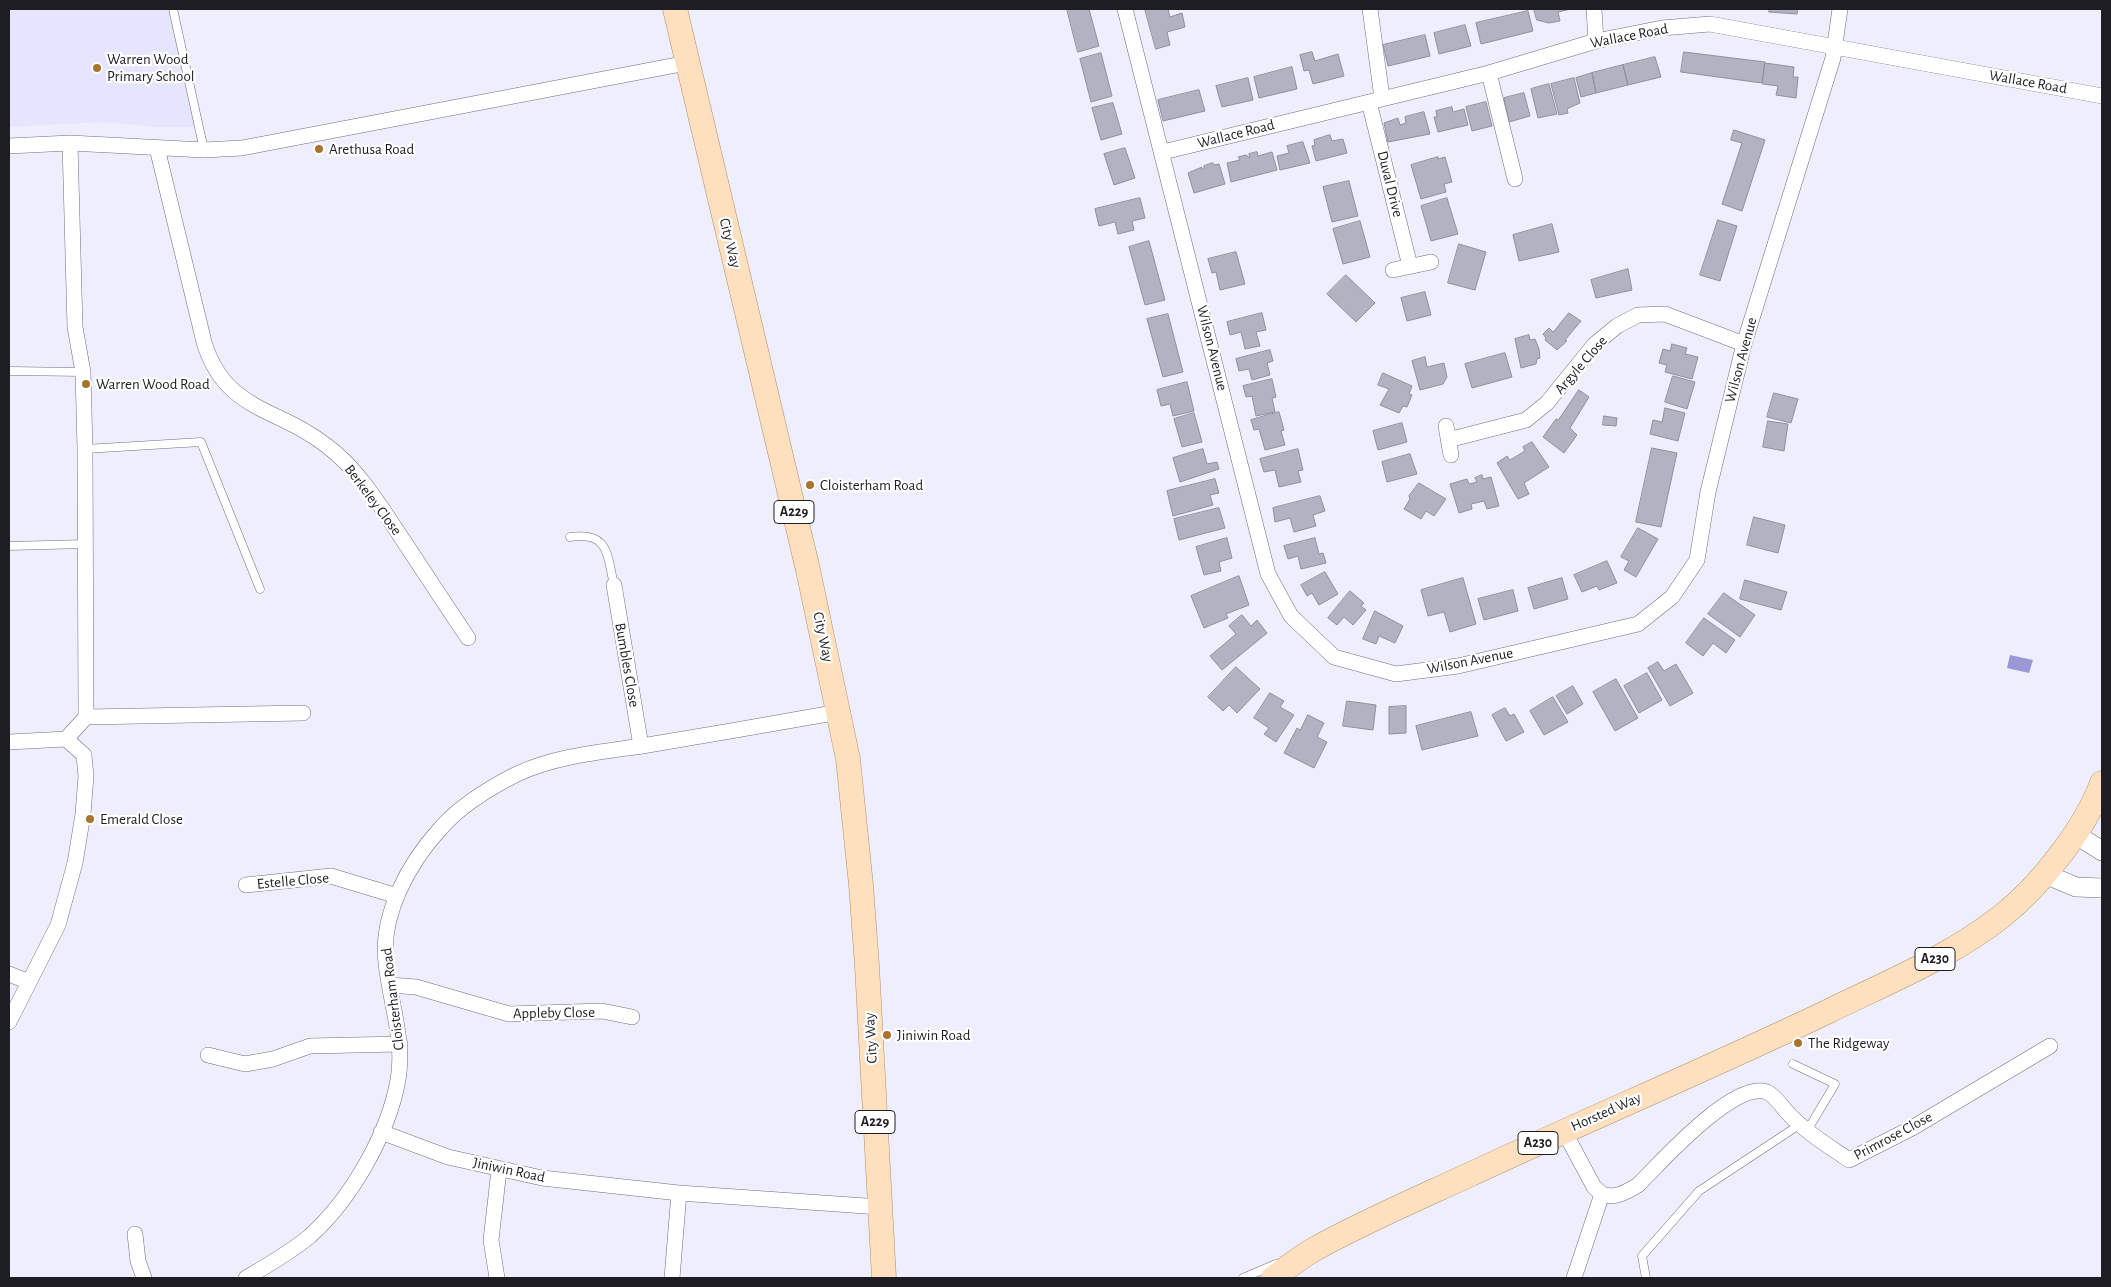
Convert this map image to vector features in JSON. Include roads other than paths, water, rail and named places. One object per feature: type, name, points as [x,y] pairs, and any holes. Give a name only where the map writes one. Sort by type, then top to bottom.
[{"type":"main road","name":"City Way","points":[[675,9],[808,570],[839,712],[854,804],[861,884],[884,1278]]},
{"type":"main road","name":"A230","points":[[2045,874],[2075,834],[2102,783]]},
{"type":"main road","name":"Horsted Way","points":[[1273,1278],[1312,1250],[1564,1131],[1809,1020],[1932,961],[1975,936],[2004,915],[2045,874]]},
{"type":"street","name":"Wilson Avenue","points":[[1125,9],[1268,574],[1291,616],[1334,657],[1396,674],[1458,666],[1638,624],[1672,597],[1697,560],[1708,492],[1744,344],[1836,47],[1840,9]]},
{"type":"street","name":"Duval Drive","points":[[1370,9],[1376,100],[1410,266]]},
{"type":"street","points":[[1594,9],[1596,41]]},
{"type":"street","name":"Wallace Road","points":[[1162,152],[1489,72],[1596,41],[1662,28],[1710,24],[2102,96]]},
{"type":"street","points":[[9,146],[105,143],[204,150],[242,148],[687,63]]},
{"type":"street","points":[[1489,72],[1515,179]]},
{"type":"street","points":[[66,739],[86,717],[86,544],[83,372],[75,327],[70,143]]},
{"type":"street","name":"Berkeley Close","points":[[158,148],[204,342],[208,356],[218,372],[240,397],[300,426],[328,446],[361,480],[468,638]]},
{"type":"street","points":[[1394,270],[1431,262]]},
{"type":"street","name":"Argyle Close","points":[[1448,441],[1526,420],[1548,403],[1594,345],[1617,326],[1638,315],[1665,314],[1744,344]]},
{"type":"street","name":"Bumbles Close","points":[[614,585],[641,746]]},
{"type":"street","name":"Cloisterham Road","points":[[246,1278],[272,1262],[315,1230],[348,1192],[381,1132],[398,1080],[400,1044],[386,962],[386,937],[397,896],[421,853],[441,828],[488,790],[517,774],[544,763],[598,752],[839,712]]},
{"type":"street","points":[[86,717],[303,713]]},
{"type":"street","points":[[9,742],[66,739],[84,755],[86,776],[76,863],[58,925],[9,1022]]},
{"type":"street","points":[[2075,834],[2102,851]]},
{"type":"street","points":[[2045,874],[2076,887],[2102,888]]},
{"type":"street","name":"Estelle Close","points":[[246,885],[331,876],[397,896]]},
{"type":"street","points":[[9,974],[29,982]]},
{"type":"street","name":"Appleby Close","points":[[390,985],[416,987],[509,1014],[602,1011],[632,1018]]},
{"type":"street","points":[[208,1055],[245,1064],[273,1059],[310,1046],[400,1044]]},
{"type":"street","name":"Primrose Close","points":[[1602,1194],[1614,1196],[1638,1185],[1715,1111],[1744,1094],[1760,1091],[1768,1093],[1803,1128],[1848,1160],[1912,1128],[2050,1046]]},
{"type":"street","points":[[1564,1131],[1594,1187],[1602,1194],[1574,1278]]},
{"type":"street","name":"Jiniwin Road","points":[[381,1132],[448,1157],[499,1170],[542,1178],[679,1193],[880,1207]]},
{"type":"street","points":[[497,1278],[491,1240],[499,1170]]},
{"type":"street","points":[[672,1278],[679,1193]]},
{"type":"street","points":[[135,1234],[142,1278]]},
{"type":"lane","points":[[174,9],[204,150]]},
{"type":"lane","points":[[9,371],[83,372]]},
{"type":"lane","points":[[85,449],[201,442],[260,589]]},
{"type":"lane","points":[[570,537],[585,534],[601,541],[606,547],[614,585]]},
{"type":"lane","points":[[9,546],[86,544]]},
{"type":"lane","points":[[1646,1278],[1642,1256],[1699,1191],[1803,1128],[1835,1084],[1793,1064]]},
{"type":"lane","points":[[1243,1278],[1312,1250]]},
{"type":"place","name":"Warren Wood Primary School","points":[[97,68]]},
{"type":"place","name":"Arethusa Road","points":[[319,149]]},
{"type":"place","name":"Warren Wood Road","points":[[86,384]]},
{"type":"place","name":"Cloisterham Road","points":[[810,485]]},
{"type":"place","name":"Emerald Close","points":[[90,819]]},
{"type":"place","name":"Jiniwin Road","points":[[887,1035]]},
{"type":"place","name":"The Ridgeway","points":[[1798,1043]]}]
